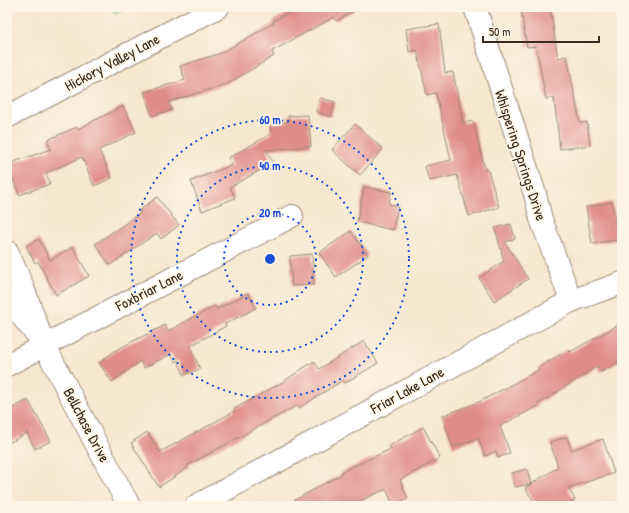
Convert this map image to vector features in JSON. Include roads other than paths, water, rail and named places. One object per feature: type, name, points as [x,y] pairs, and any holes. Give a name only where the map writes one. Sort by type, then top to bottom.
[{"type":"street","name":"Hickory Valley Lane","points":[[7,117],[218,7]]},
{"type":"street","name":"Whispering Springs Drive","points":[[474,7],[535,194],[541,219],[571,301]]},
{"type":"street","name":"Foxbriar Lane","points":[[7,365],[44,344],[292,216]]},
{"type":"street","name":"Bellchase Drive","points":[[7,250],[44,344],[129,506]]},
{"type":"street","name":"Friar Lake Lane","points":[[196,506],[571,301],[622,283]]},
{"type":"street","name":"Bellchase Drive","points":[[7,298],[44,344]]}]
